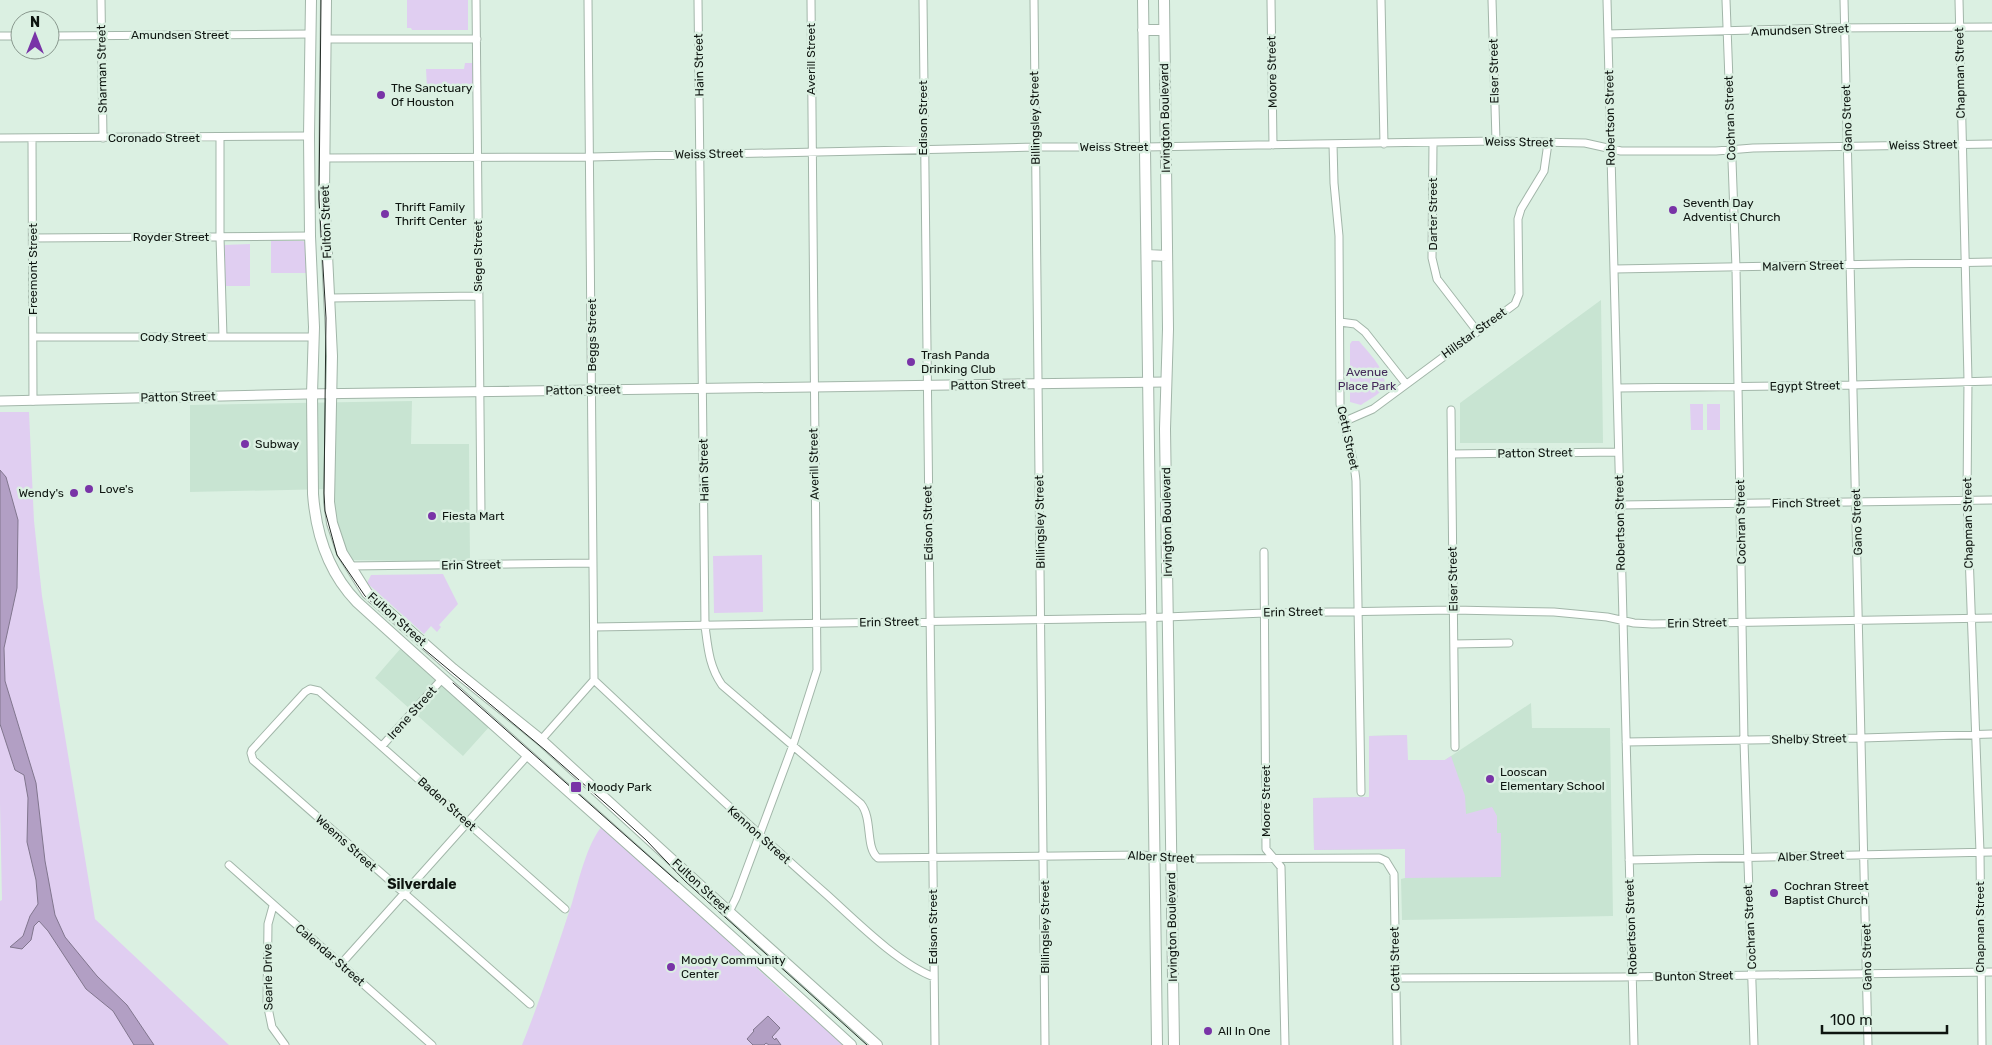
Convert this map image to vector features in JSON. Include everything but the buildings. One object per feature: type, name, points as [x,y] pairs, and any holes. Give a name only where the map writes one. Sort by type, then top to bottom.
[{"type":"main road","name":"Fulton Street","points":[[312,0],[309,136],[314,337],[312,394],[314,510],[321,542],[328,559],[347,592],[851,1045]]},
{"type":"main road","name":"Fulton Street","points":[[326,0],[324,211],[330,298],[332,394],[330,509],[336,536],[349,566],[367,593],[453,669],[541,740],[728,912],[877,1045]]},
{"type":"main road","name":"Irvington Boulevard","points":[[1143,0],[1157,1045]]},
{"type":"main road","name":"Irvington Boulevard","points":[[1164,0],[1167,256],[1166,463],[1174,1045]]},
{"type":"main road","points":[[1143,30],[1164,30]]},
{"type":"main road","points":[[1147,255],[1167,256]]},
{"type":"main road","points":[[1148,463],[1166,463]]},
{"type":"main road","points":[[1152,737],[1169,736]]},
{"type":"main road","points":[[1156,995],[1173,994]]},
{"type":"street","name":"Sharman Street","points":[[101,0],[103,138]]},
{"type":"street","name":"Siegel Street","points":[[476,0],[481,513]]},
{"type":"street","name":"Beggs Street","points":[[588,0],[591,157],[594,680]]},
{"type":"street","name":"Hain Street","points":[[698,0],[705,626],[710,661],[722,685],[861,804],[868,817],[874,855],[878,858],[889,859]]},
{"type":"street","name":"Averill Street","points":[[728,912],[736,898],[760,836],[793,745],[817,670],[811,0]]},
{"type":"street","name":"Edison Street","points":[[922,0],[935,1045]]},
{"type":"street","name":"Billingsley Street","points":[[1034,0],[1045,1045]]},
{"type":"street","name":"Moore Street","points":[[1271,0],[1273,145]]},
{"type":"street","points":[[1381,0],[1384,144]]},
{"type":"street","name":"Elser Street","points":[[1492,0],[1496,141]]},
{"type":"street","name":"Robertson Street","points":[[1607,0],[1634,1045]]},
{"type":"street","name":"Cochran Street","points":[[1726,0],[1736,268],[1744,741],[1754,1045]]},
{"type":"street","name":"Gano Street","points":[[1844,0],[1868,972],[1868,1045]]},
{"type":"street","name":"Chapman Street","points":[[1959,0],[1961,145],[1966,262],[1968,499],[1980,852],[1982,1045]]},
{"type":"street","name":"Amundsen Street","points":[[1608,34],[1992,26]]},
{"type":"street","name":"Amundsen Street","points":[[60,36],[311,34]]},
{"type":"street","points":[[325,39],[477,39]]},
{"type":"street","name":"Coronado Street","points":[[0,138],[309,136]]},
{"type":"street","points":[[220,137],[223,337]]},
{"type":"street","name":"Freemont Street","points":[[32,138],[33,401]]},
{"type":"street","name":"Weiss Street","points":[[325,158],[591,157],[1036,147],[1166,147],[1496,141],[1585,143],[1621,151],[1716,151],[1848,146],[1992,144]]},
{"type":"street","name":"Hillstar Street","points":[[1343,422],[1374,409],[1515,304],[1519,294],[1518,219],[1521,209],[1544,171],[1548,142]]},
{"type":"street","name":"Darter Street","points":[[1433,143],[1432,258],[1437,279],[1477,331]]},
{"type":"street","name":"Cetti Street","points":[[1333,144],[1338,236],[1340,404],[1355,464],[1356,481],[1360,611],[1361,792]]},
{"type":"street","name":"Royder Street","points":[[33,238],[310,236]]},
{"type":"street","name":"Malvern Street","points":[[1615,270],[1992,262]]},
{"type":"street","points":[[330,298],[478,296]]},
{"type":"street","points":[[1340,322],[1355,324],[1365,332],[1406,384]]},
{"type":"street","name":"Cody Street","points":[[33,337],[314,337]]},
{"type":"street","name":"Egypt Street","points":[[1618,388],[1854,385],[1992,380]]},
{"type":"street","name":"Patton Street","points":[[0,401],[312,394],[1166,382]]},
{"type":"street","name":"Elser Street","points":[[1451,410],[1455,747]]},
{"type":"street","name":"Patton Street","points":[[1452,454],[1618,452]]},
{"type":"street","name":"Finch Street","points":[[1620,505],[1992,500]]},
{"type":"street","name":"Moore Street","points":[[1264,552],[1266,849],[1281,867],[1284,1045]]},
{"type":"street","name":"Erin Street","points":[[349,566],[592,563]]},
{"type":"street","name":"Erin Street","points":[[594,627],[1150,618],[1265,613],[1453,610],[1554,612],[1652,624],[1992,618]]},
{"type":"street","points":[[1454,644],[1509,644]]},
{"type":"street","name":"Irene Street","points":[[382,746],[442,679]]},
{"type":"street","points":[[541,740],[594,680]]},
{"type":"street","name":"Kennon Street","points":[[594,680],[760,836],[886,946],[912,966],[934,977]]},
{"type":"street","name":"Baden Street","points":[[253,760],[251,753],[254,747],[306,692],[314,689],[382,746],[565,909]]},
{"type":"street","name":"Shelby Street","points":[[1626,742],[1744,741],[1992,734]]},
{"type":"street","points":[[340,964],[528,755]]},
{"type":"street","name":"Weems Street","points":[[253,760],[530,1004]]},
{"type":"street","name":"Alber Street","points":[[1629,860],[1992,852]]},
{"type":"street","name":"Alber Street","points":[[889,859],[1044,856],[1274,859],[1379,858],[1386,860],[1394,874]]},
{"type":"street","name":"Calendar Street","points":[[229,865],[432,1045]]},
{"type":"street","name":"Cetti Street","points":[[1394,874],[1397,1045]]},
{"type":"street","name":"Searle Drive","points":[[273,906],[268,924],[267,1003],[272,1026],[285,1045]]},
{"type":"street","name":"Bunton Street","points":[[1396,978],[1992,972]]},
{"type":"shaded area","points":[[1601,300],[1603,443],[1460,443],[1460,403]]},
{"type":"shaded area","points":[[412,401],[411,444],[469,444],[470,562],[351,560],[340,541],[331,489],[190,492],[190,405]]},
{"type":"shaded area","points":[[0,470],[6,477],[18,520],[17,588],[4,648],[5,681],[36,783],[45,861],[55,915],[65,937],[97,976],[127,1005],[154,1045],[134,1045],[113,1011],[86,989],[48,931],[39,921],[34,926],[31,940],[22,949],[10,947],[23,936],[30,916],[38,904],[36,880],[27,842],[28,798],[24,775],[15,770],[0,724]]},
{"type":"shaded area","points":[[401,648],[490,726],[463,756],[375,678]]},
{"type":"shaded area","name":"Looscan Elementary School","points":[[1531,703],[1532,728],[1610,728],[1613,916],[1402,920],[1401,879],[1405,878],[1405,849],[1314,850],[1313,798],[1369,797],[1369,736],[1407,735],[1407,760],[1445,760]]},
{"type":"shaded area","points":[[768,1016],[780,1028],[772,1037],[775,1040],[776,1038],[781,1045],[769,1045],[766,1043],[764,1045],[753,1045],[747,1039],[753,1030]]},
{"type":"green space","points":[[407,0],[468,0],[468,30],[412,30],[407,28]]},
{"type":"green space","points":[[465,63],[473,63],[473,88],[427,88],[426,69],[464,69]]},
{"type":"green space","points":[[271,241],[303,241],[307,244],[308,273],[271,273]]},
{"type":"green space","points":[[250,244],[250,286],[225,286],[224,245]]},
{"type":"green space","name":"Avenue Place Park","points":[[1352,341],[1359,341],[1377,363],[1385,382],[1381,391],[1361,405],[1350,402],[1350,344]]},
{"type":"green space","points":[[1690,404],[1703,404],[1703,430],[1691,430]]},
{"type":"green space","points":[[1707,404],[1720,404],[1720,430],[1707,430]]},
{"type":"green space","points":[[0,412],[29,412],[34,521],[42,596],[95,919],[229,1045],[0,1045],[0,901],[2,900],[0,803]]},
{"type":"green space","points":[[762,555],[763,612],[714,613],[713,556]]},
{"type":"green space","points":[[443,574],[458,604],[439,625],[441,627],[437,632],[431,626],[424,634],[367,583],[371,575]]},
{"type":"green space","points":[[1407,735],[1408,760],[1445,760],[1451,756],[1465,796],[1466,814],[1492,807],[1497,816],[1497,833],[1501,833],[1501,877],[1405,878],[1405,849],[1314,850],[1313,798],[1369,797],[1369,736]]},
{"type":"green space","name":"Moody Park","points":[[603,825],[787,996],[847,1045],[522,1045],[536,1010],[588,852]]},
{"type":"tram line","points":[[321,0],[319,199],[326,318],[324,493],[325,511],[337,555],[365,596],[418,644],[545,750],[613,810],[646,840],[685,881],[867,1045]]},
{"type":"tram line","points":[[453,683],[678,882]]},
{"type":"place","name":"The Sanctuary Of Houston","points":[[381,95]]},
{"type":"place","name":"Seventh Day Adventist Church","points":[[1673,210]]},
{"type":"place","name":"Thrift Family Thrift Center","points":[[385,214]]},
{"type":"place","name":"Trash Panda Drinking Club","points":[[911,362]]},
{"type":"place","name":"Subway","points":[[245,444]]},
{"type":"place","name":"Love's","points":[[89,489]]},
{"type":"place","name":"Wendy's","points":[[74,493]]},
{"type":"place","name":"Fiesta Mart","points":[[432,516]]},
{"type":"place","name":"Looscan Elementary School","points":[[1490,779]]},
{"type":"place","name":"Moody Park","points":[[576,787]]},
{"type":"place","name":"Cochran Street Baptist Church","points":[[1774,893]]},
{"type":"place","name":"Moody Community Center","points":[[671,967]]},
{"type":"place","name":"All In One","points":[[1208,1031]]},
{"type":"district","name":"Silverdale","points":[[422,884]]}]
